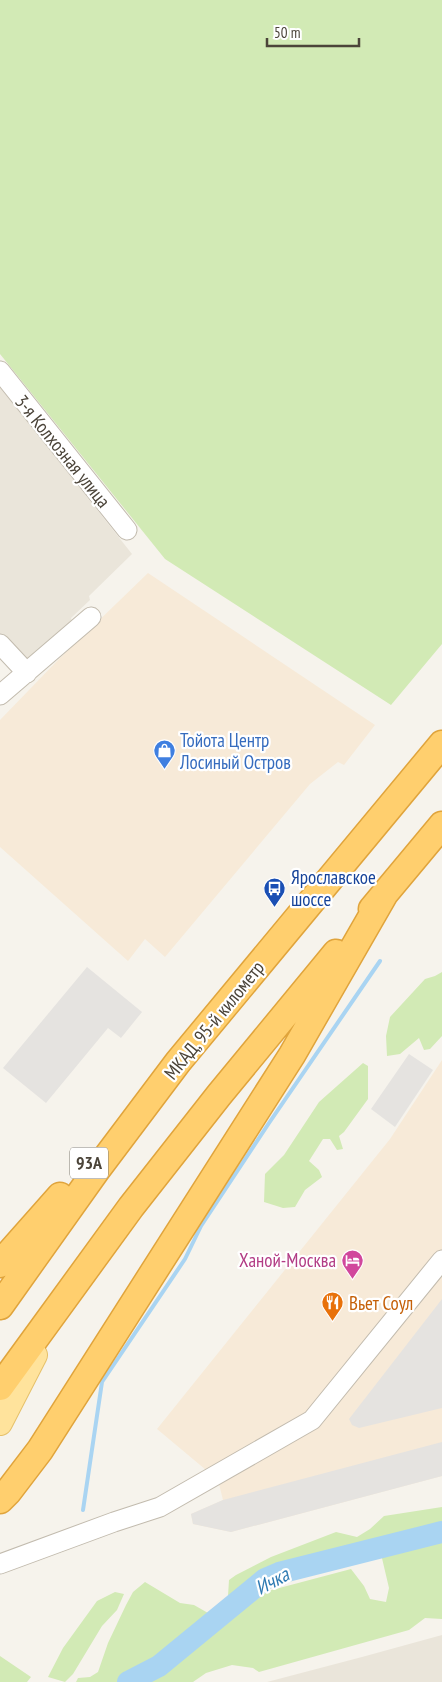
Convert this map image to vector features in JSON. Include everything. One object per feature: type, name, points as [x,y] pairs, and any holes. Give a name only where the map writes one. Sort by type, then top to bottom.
[{"type":"highway","name":"МКАД, 95-й километр","points":[[0,1306],[96,1171],[178,1062],[442,744]]},
{"type":"highway","points":[[0,1387],[131,1207],[219,1095],[442,825]]},
{"type":"highway","points":[[0,1500],[40,1450],[292,1055],[384,895]]},
{"type":"highway","name":"93A","points":[[0,1264],[178,1062]]},
{"type":"main road","points":[[0,1423],[21,1380],[72,1289]]},
{"type":"street","name":"3-я Колхозная улица","points":[[0,371],[127,530]]},
{"type":"street","points":[[0,695],[91,617]]},
{"type":"street","points":[[0,644],[27,673]]},
{"type":"street","points":[[0,1564],[160,1507],[312,1420],[439,1267]]},
{"type":"shaded area","points":[[0,387],[132,554],[89,596],[90,600],[71,618],[73,624],[26,665],[0,636]]},
{"type":"shaded area","name":"Тойота Центр Лосиный Остров","points":[[148,573],[375,725],[344,765],[338,762],[310,784],[165,957],[145,939],[128,961],[0,847],[0,720],[58,660]]},
{"type":"shaded area","points":[[87,967],[142,1012],[121,1038],[108,1028],[46,1103],[3,1068]]},
{"type":"shaded area","points":[[409,1054],[433,1070],[395,1127],[371,1109]]},
{"type":"shaded area","points":[[442,1060],[442,1476],[231,1532],[193,1524],[191,1514],[223,1500],[218,1480],[157,1429],[390,1139]]},
{"type":"shaded area","points":[[442,1299],[442,1408],[359,1428],[352,1425],[349,1419]]},
{"type":"shaded area","points":[[442,1442],[442,1476],[231,1532],[193,1524],[191,1514],[223,1500]]},
{"type":"shaded area","points":[[442,1635],[442,1682],[267,1682],[362,1657]]},
{"type":"green space","points":[[0,0],[442,0],[442,644],[391,705],[165,559],[0,354]]},
{"type":"green space","points":[[442,972],[442,1036],[430,1049],[424,1050],[419,1038],[400,1054],[387,1056],[386,1036],[390,1017],[425,979]]},
{"type":"green space","points":[[363,1063],[368,1066],[368,1099],[339,1136],[343,1149],[337,1150],[330,1139],[323,1139],[309,1161],[319,1170],[322,1177],[305,1190],[295,1207],[283,1208],[264,1202],[265,1174],[284,1155],[319,1102]]},
{"type":"green space","points":[[442,1507],[442,1526],[278,1568],[261,1577],[153,1664],[120,1682],[76,1682],[78,1678],[90,1677],[98,1672],[108,1643],[126,1605],[133,1592],[145,1582],[180,1603],[194,1605],[208,1613],[228,1596],[229,1580],[271,1557],[336,1532],[357,1537],[370,1529],[384,1516]]},
{"type":"green space","points":[[442,1538],[442,1619],[425,1618],[409,1630],[259,1672],[253,1668],[232,1665],[206,1673],[193,1682],[142,1682],[163,1669],[268,1591],[351,1569],[364,1586],[370,1599],[386,1602],[389,1588],[381,1554]]},
{"type":"green space","points":[[115,1592],[124,1594],[117,1610],[102,1626],[73,1674],[65,1682],[48,1677],[63,1648],[97,1601]]},
{"type":"green space","points":[[0,1656],[31,1677],[27,1682],[0,1682]]},
{"type":"waterway","points":[[83,1510],[102,1382],[185,1259],[201,1226],[269,1123],[380,961]]},
{"type":"waterway","name":"Ичка","points":[[128,1682],[159,1666],[265,1579],[279,1573],[442,1532]]},
{"type":"place","name":"Тойота Центр Лосиный Остров","points":[[164,770]]},
{"type":"place","name":"Ярославское шоссе","points":[[275,907]]},
{"type":"place","name":"Ханой-Москва","points":[[352,1279]]},
{"type":"place","name":"Вьет Соул","points":[[333,1322]]}]
